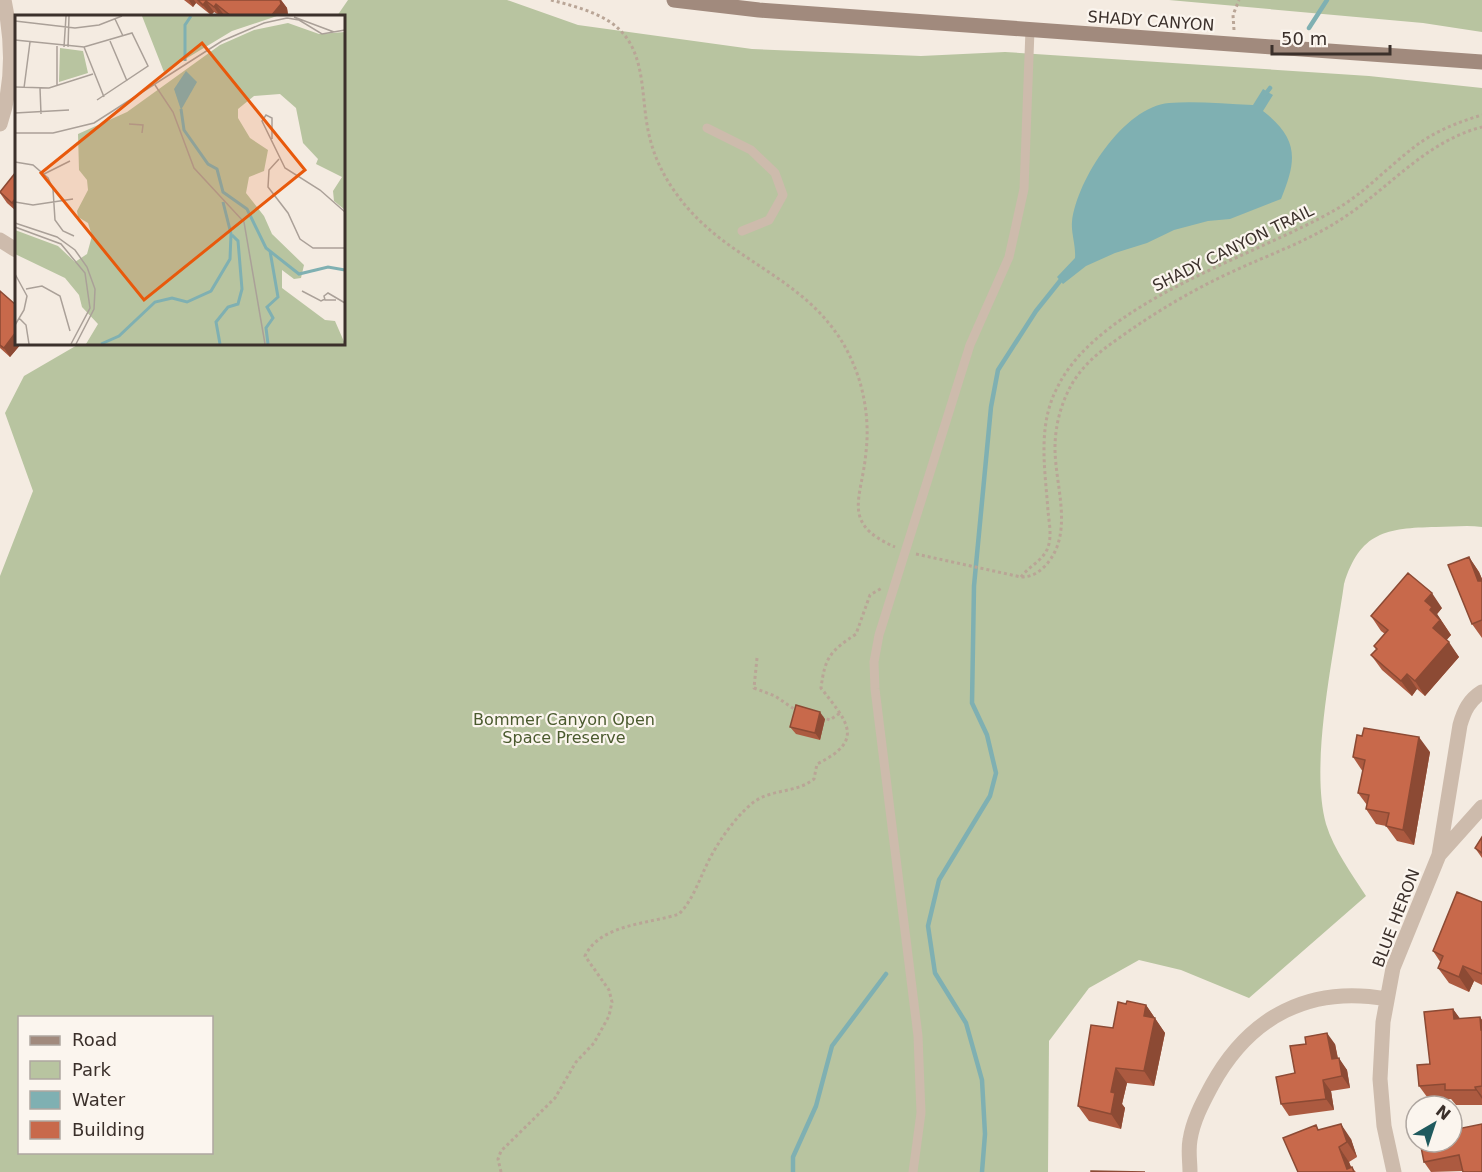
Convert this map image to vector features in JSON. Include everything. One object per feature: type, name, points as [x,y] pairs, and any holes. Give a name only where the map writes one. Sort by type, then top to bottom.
[{"type":"main road","name":"SHADY CANYON","points":[[674,0],[759,10],[1482,63]]},
{"type":"street","points":[[0,124],[7,105],[12,62],[12,20],[4,0]]},
{"type":"street","points":[[0,240],[15,249]]},
{"type":"street","name":"BLUE HERON","points":[[1394,1172],[1384,1126],[1380,1079],[1383,1022],[1387,999],[1393,968],[1440,855],[1464,711],[1474,697],[1482,692]]},
{"type":"street","name":"BLUE HERON","points":[[1440,855],[1482,807]]},
{"type":"street","points":[[1190,1172],[1190,1140],[1201,1107],[1219,1073],[1247,1036],[1282,1011],[1312,999],[1357,993],[1387,999]]},
{"type":"lane","points":[[913,1172],[921,1113],[918,1036],[875,689],[874,662],[901,550],[970,345],[1009,257],[1024,189],[1030,30]]},
{"type":"lane","points":[[707,128],[751,150],[776,173],[783,195],[769,220],[742,231]]},
{"type":"path","points":[[551,0],[608,21],[628,39],[640,65],[653,149],[660,169],[678,197],[714,233],[795,288],[813,304],[842,341],[858,376],[867,414],[867,452],[858,496],[861,519],[867,532],[901,550],[1020,577]]},
{"type":"path","points":[[1235,45],[1233,15],[1239,0]]},
{"type":"path","name":"SHADY CANYON TRAIL","points":[[1020,577],[1045,553],[1050,540],[1043,464],[1048,410],[1064,376],[1084,351],[1118,324],[1185,282],[1291,234],[1337,209],[1414,146],[1482,115]]},
{"type":"path","name":"SHADY CANYON TRAIL","points":[[1020,577],[1032,575],[1041,570],[1051,559],[1059,543],[1062,518],[1055,448],[1058,420],[1070,388],[1092,359],[1179,299],[1218,278],[1308,238],[1346,217],[1429,152],[1461,134],[1482,128]]},
{"type":"path","points":[[895,557],[901,550]]},
{"type":"path","points":[[501,1172],[498,1159],[501,1150],[555,1098],[576,1062],[594,1043],[609,1016],[612,1002],[609,990],[585,956],[590,945],[611,932],[679,914],[687,907],[709,860],[730,826],[750,805],[764,796],[803,788],[814,779],[817,764],[842,748],[850,731],[821,688],[823,671],[829,655],[841,642],[856,634],[870,595],[885,584]]},
{"type":"path","points":[[757,658],[754,688],[775,696],[790,709],[807,714]]},
{"type":"path","points":[[818,717],[830,720],[840,713]]},
{"type":"green space","name":"Bommer Canyon Open Space Preserve","points":[[348,0],[507,0],[578,25],[752,49],[921,56],[1005,52],[1369,76],[1482,88],[1482,527],[1403,529],[1377,536],[1358,553],[1344,584],[1325,706],[1320,770],[1326,824],[1344,862],[1366,896],[1249,998],[1181,970],[1139,960],[1089,988],[1049,1041],[1048,1172],[0,1172],[0,576],[33,491],[5,413],[24,376],[77,345],[345,345],[345,15],[338,15]]},
{"type":"green space","points":[[1169,0],[1482,0],[1482,32],[1423,23]]},
{"type":"water","points":[[1263,89],[1273,95],[1263,111],[1283,131],[1292,151],[1290,173],[1281,199],[1230,219],[1208,221],[1174,230],[1147,243],[1115,253],[1086,266],[1063,284],[1057,277],[1075,258],[1072,222],[1083,186],[1105,148],[1120,131],[1152,107],[1179,102],[1253,105]]},
{"type":"building","points":[[198,0],[280,0],[281,4],[272,15],[230,15],[216,4],[214,7],[206,1],[203,5]]},
{"type":"building","points":[[15,173],[15,199],[12,203],[0,192]]},
{"type":"building","points":[[0,291],[15,304],[15,333],[4,348],[0,345]]},
{"type":"building","points":[[1469,557],[1478,581],[1482,581],[1482,620],[1472,624],[1448,565]]},
{"type":"building","points":[[1408,573],[1432,593],[1425,601],[1440,620],[1433,628],[1449,642],[1415,681],[1407,674],[1401,681],[1371,655],[1377,649],[1374,646],[1388,630],[1371,616]]},
{"type":"building","points":[[796,705],[820,712],[815,733],[790,727]]},
{"type":"building","points":[[1364,728],[1419,737],[1403,830],[1386,826],[1389,813],[1366,809],[1369,795],[1358,793],[1365,760],[1353,757],[1357,735],[1362,736]]},
{"type":"building","points":[[1482,837],[1482,853],[1475,848]]},
{"type":"building","points":[[1457,892],[1482,902],[1482,974],[1463,966],[1459,977],[1438,968],[1443,956],[1433,951]]},
{"type":"building","points":[[1127,1001],[1146,1005],[1144,1016],[1155,1018],[1144,1071],[1116,1068],[1111,1092],[1115,1093],[1111,1114],[1078,1106],[1091,1025],[1113,1028],[1118,1002],[1126,1004]]},
{"type":"building","points":[[1453,1009],[1454,1019],[1480,1017],[1482,1086],[1475,1087],[1476,1090],[1445,1090],[1445,1084],[1419,1086],[1417,1065],[1430,1064],[1424,1012]]},
{"type":"building","points":[[1327,1033],[1332,1059],[1339,1058],[1342,1076],[1323,1080],[1326,1099],[1281,1104],[1276,1077],[1295,1073],[1290,1046],[1306,1044],[1305,1037]]},
{"type":"building","points":[[1341,1124],[1347,1142],[1339,1147],[1347,1169],[1352,1167],[1354,1172],[1298,1172],[1283,1138],[1316,1125],[1318,1130]]},
{"type":"building","points":[[1482,1124],[1482,1172],[1463,1172],[1459,1155],[1424,1162],[1422,1154],[1464,1154],[1464,1128]]},
{"type":"building","points":[[1091,1171],[1145,1172],[1091,1172]]},
{"type":"waterway","points":[[1309,28],[1327,0]]},
{"type":"waterway","points":[[1264,96],[1270,88]]},
{"type":"waterway","points":[[982,1172],[985,1134],[982,1080],[966,1023],[935,973],[928,926],[939,880],[990,796],[996,773],[987,735],[972,703],[974,586],[991,407],[998,370],[1036,311],[1064,276]]},
{"type":"waterway","points":[[793,1172],[793,1157],[816,1106],[832,1046],[886,974]]}]
